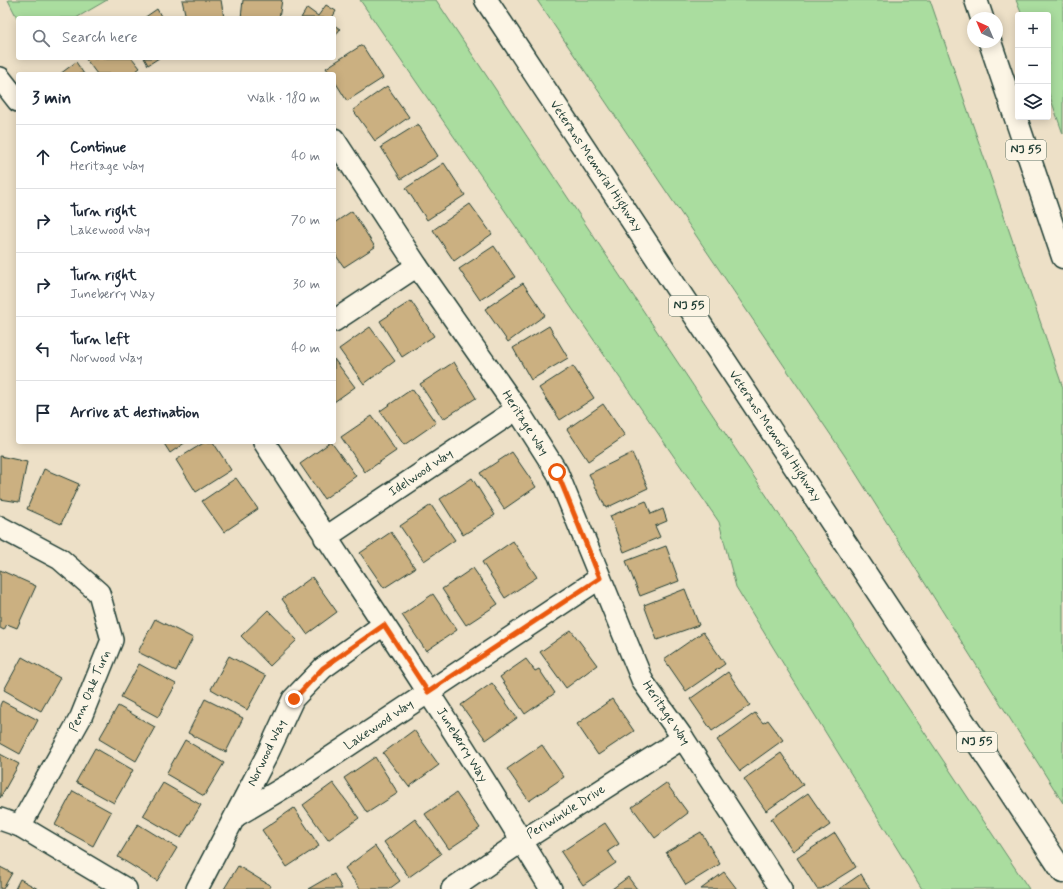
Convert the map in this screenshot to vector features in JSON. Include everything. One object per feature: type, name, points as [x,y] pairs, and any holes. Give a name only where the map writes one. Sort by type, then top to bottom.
[{"type":"highway","name":"Veterans Memorial Highway","points":[[486,0],[1063,872]]},
{"type":"highway","points":[[976,0],[980,12]]},
{"type":"highway","name":"NJ 55","points":[[992,48],[1063,257]]},
{"type":"street","points":[[0,78],[16,98]]},
{"type":"street","name":"Heritage Way","points":[[336,142],[417,266],[517,409],[557,472],[643,682],[683,738],[781,889]]},
{"type":"street","points":[[336,320],[417,266]]},
{"type":"street","name":"Idelwood Way","points":[[325,538],[517,409]]},
{"type":"street","name":"Juneberry Way","points":[[265,444],[325,538],[428,692],[551,889]]},
{"type":"street","name":"Penn Oak Turn","points":[[0,527],[60,559],[99,593],[112,640],[81,717],[20,826]]},
{"type":"street","name":"Lakewood Way","points":[[236,816],[295,781],[600,578]]},
{"type":"street","name":"Norwood Way","points":[[197,889],[236,816],[294,699],[323,668],[384,625]]},
{"type":"street","name":"Periwinkle Drive","points":[[452,889],[522,841],[683,738]]},
{"type":"street","points":[[0,819],[20,826],[126,889]]},
{"type":"green space","points":[[8,0],[107,0],[79,16],[16,16]]},
{"type":"green space","points":[[360,0],[436,0],[1029,889],[922,889],[736,587],[719,522]]},
{"type":"green space","points":[[537,0],[930,0],[1063,388],[1063,803],[845,456]]},
{"type":"green space","points":[[1016,0],[1063,0],[1063,134],[1051,100],[1051,12],[1021,12]]},
{"type":"building","points":[[182,0],[221,0],[224,16],[186,16]]},
{"type":"building","points":[[243,0],[282,0],[279,16],[241,16]]},
{"type":"building","points":[[326,5],[336,11],[333,16],[318,16]]},
{"type":"building","points":[[307,8],[318,16],[302,16]]},
{"type":"building","points":[[157,9],[161,16],[147,16]]},
{"type":"building","points":[[336,26],[340,29],[336,35]]},
{"type":"building","points":[[362,45],[383,78],[347,101],[336,83],[336,72],[329,72],[326,68]]},
{"type":"building","points":[[86,60],[134,60],[140,68],[135,72],[96,72]]},
{"type":"building","points":[[145,60],[156,60],[148,65]]},
{"type":"building","points":[[76,62],[83,72],[63,72]]},
{"type":"building","points":[[387,86],[409,117],[375,141],[353,110]]},
{"type":"building","points":[[418,124],[438,156],[401,179],[381,147]]},
{"type":"building","points":[[444,163],[465,195],[427,220],[406,188]]},
{"type":"building","points":[[470,204],[492,234],[454,261],[433,230]]},
{"type":"building","points":[[352,211],[375,247],[344,267],[336,256],[336,222]]},
{"type":"building","points":[[494,246],[515,277],[480,300],[459,269]]},
{"type":"building","points":[[523,283],[545,315],[508,342],[485,309]]},
{"type":"building","points":[[411,301],[434,336],[402,357],[380,321]]},
{"type":"building","points":[[549,326],[568,358],[531,380],[513,348]]},
{"type":"building","points":[[370,327],[395,361],[364,384],[339,349]]},
{"type":"building","points":[[336,362],[355,387],[336,401]]},
{"type":"building","points":[[454,362],[476,398],[443,419],[420,384]]},
{"type":"building","points":[[573,366],[594,398],[560,420],[539,388]]},
{"type":"building","points":[[412,389],[436,423],[404,445],[380,411]]},
{"type":"building","points":[[603,404],[625,436],[588,461],[567,429]]},
{"type":"building","points":[[372,416],[396,451],[365,472],[341,437]]},
{"type":"building","points":[[164,444],[183,444],[170,453]]},
{"type":"building","points":[[202,444],[214,444],[231,470],[196,492],[176,460]]},
{"type":"building","points":[[328,444],[332,444],[356,476],[324,499],[300,464]]},
{"type":"building","points":[[512,452],[536,487],[504,509],[480,473]]},
{"type":"building","points":[[632,453],[648,488],[606,508],[589,474]]},
{"type":"building","points":[[0,456],[27,462],[19,502],[0,499]]},
{"type":"building","points":[[44,469],[79,484],[61,524],[27,509]]},
{"type":"building","points":[[236,478],[258,509],[224,532],[202,501]]},
{"type":"building","points":[[472,478],[495,515],[463,535],[440,499]]},
{"type":"building","points":[[646,501],[651,514],[663,509],[667,521],[655,526],[660,537],[624,552],[610,516]]},
{"type":"building","points":[[431,505],[455,540],[424,561],[400,526]]},
{"type":"building","points":[[391,532],[415,568],[384,588],[360,553]]},
{"type":"building","points":[[513,541],[537,577],[505,598],[482,562]]},
{"type":"building","points":[[666,546],[679,581],[640,596],[626,561]]},
{"type":"building","points":[[473,568],[498,604],[466,625],[442,589]]},
{"type":"building","points":[[0,570],[36,586],[17,628],[7,624],[4,630],[0,628]]},
{"type":"building","points":[[312,577],[337,612],[307,634],[282,599]]},
{"type":"building","points":[[685,589],[699,625],[657,640],[644,605]]},
{"type":"building","points":[[433,594],[457,630],[426,651],[402,615]]},
{"type":"building","points":[[268,610],[297,640],[270,666],[241,636]]},
{"type":"building","points":[[155,619],[193,638],[176,671],[138,652]]},
{"type":"building","points":[[571,630],[597,665],[566,688],[540,652]]},
{"type":"building","points":[[703,632],[725,664],[686,691],[664,659]]},
{"type":"building","points":[[229,656],[266,676],[247,710],[211,689]]},
{"type":"building","points":[[22,657],[60,678],[41,711],[4,690]]},
{"type":"building","points":[[526,659],[535,671],[539,669],[555,693],[525,714],[500,677]]},
{"type":"building","points":[[139,664],[176,684],[158,717],[121,697]]},
{"type":"building","points":[[728,672],[750,705],[712,731],[690,699]]},
{"type":"building","points":[[492,683],[517,718],[486,740],[461,705]]},
{"type":"building","points":[[205,699],[243,718],[226,752],[188,733]]},
{"type":"building","points":[[612,699],[634,731],[598,755],[577,724]]},
{"type":"building","points":[[2,701],[38,720],[20,754],[0,743],[0,705]]},
{"type":"building","points":[[118,706],[155,727],[136,761],[99,739]]},
{"type":"building","points":[[755,713],[763,723],[768,720],[783,740],[740,771],[717,740]]},
{"type":"building","points":[[414,730],[439,765],[409,787],[383,753]]},
{"type":"building","points":[[185,740],[224,763],[204,796],[166,774]]},
{"type":"building","points":[[542,745],[564,777],[529,801],[507,769]]},
{"type":"building","points":[[95,748],[133,770],[114,803],[76,782]]},
{"type":"building","points":[[781,753],[803,785],[766,811],[744,779]]},
{"type":"building","points":[[0,754],[19,764],[0,798]]},
{"type":"building","points":[[375,757],[398,793],[367,813],[344,778]]},
{"type":"building","points":[[163,783],[201,805],[181,838],[143,816]]},
{"type":"building","points":[[333,783],[359,818],[328,840],[303,805]]},
{"type":"building","points":[[666,783],[688,813],[655,838],[632,807]]},
{"type":"building","points":[[73,791],[111,812],[93,846],[55,825]]},
{"type":"building","points":[[456,793],[480,828],[449,849],[425,814]]},
{"type":"building","points":[[808,793],[830,825],[793,851],[771,819]]},
{"type":"building","points":[[294,808],[319,846],[287,867],[262,830]]},
{"type":"building","points":[[415,819],[441,854],[409,877],[384,842]]},
{"type":"building","points":[[605,823],[619,844],[608,851],[616,863],[583,885],[561,852]]},
{"type":"building","points":[[138,824],[177,848],[157,881],[118,857]]},
{"type":"building","points":[[701,832],[720,864],[686,885],[666,852]]},
{"type":"building","points":[[835,833],[856,867],[821,889],[817,889],[797,858]]},
{"type":"building","points":[[375,846],[400,881],[389,889],[360,889],[345,868]]},
{"type":"building","points":[[238,866],[271,886],[269,889],[224,889]]},
{"type":"building","points":[[0,867],[12,873],[3,889],[0,889]]},
{"type":"building","points":[[724,872],[737,889],[701,889]]},
{"type":"building","points":[[334,874],[342,889],[308,889]]},
{"type":"building","points":[[861,874],[870,889],[839,889]]},
{"type":"building","points":[[628,877],[637,889],[612,889]]},
{"type":"building","points":[[20,879],[38,889],[15,889]]},
{"type":"route","points":[[294,699],[323,668],[384,625],[428,692],[600,578],[557,472]]}]
